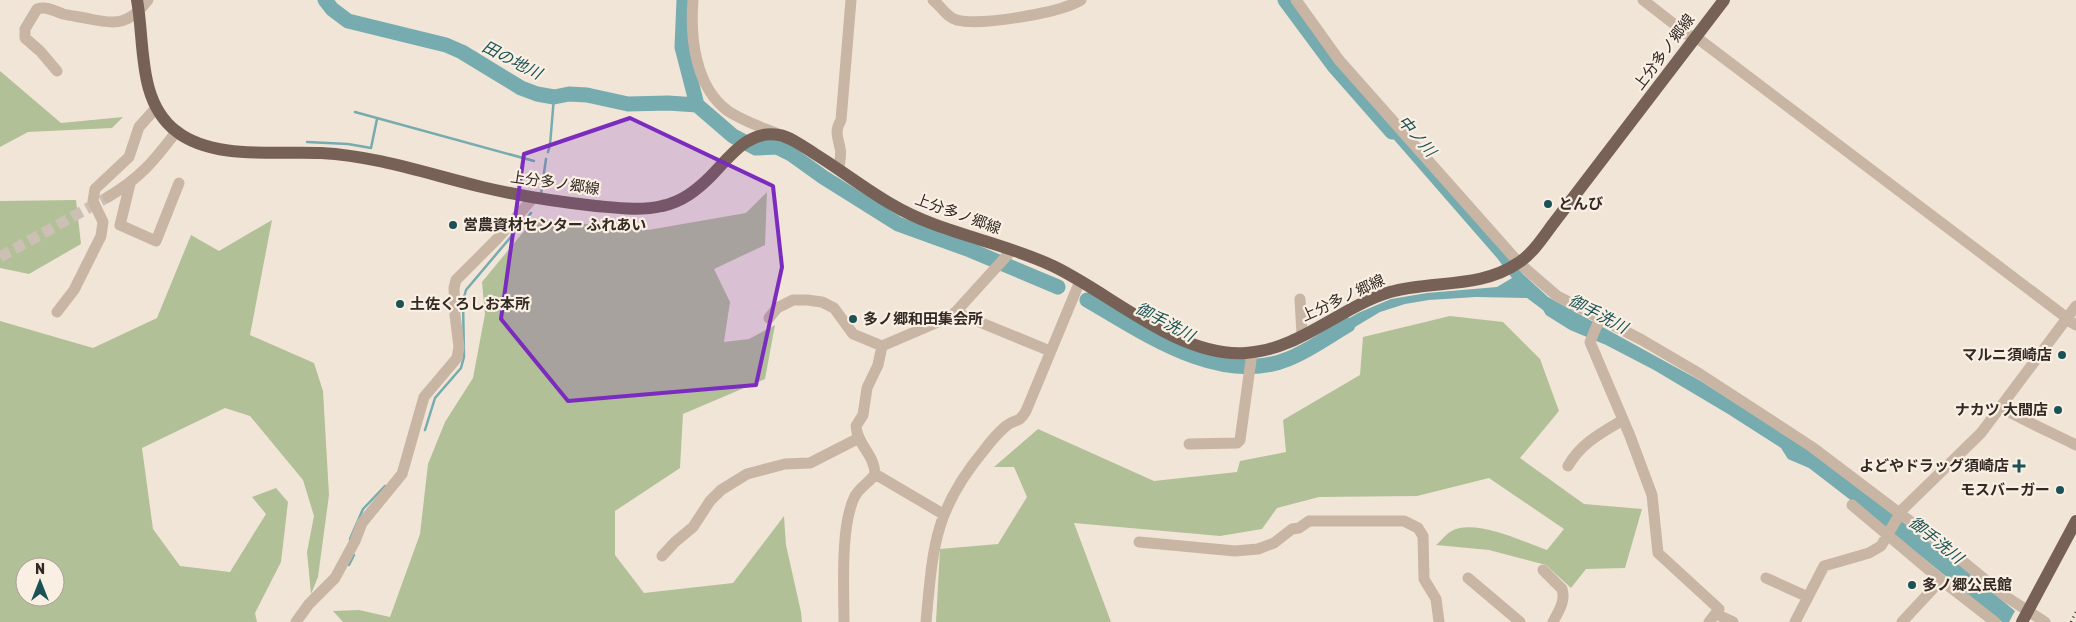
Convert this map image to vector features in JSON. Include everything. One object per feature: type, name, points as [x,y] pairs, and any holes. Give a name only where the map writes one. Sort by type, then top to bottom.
[{"type":"main road","name":"上分多ノ郷線","points":[[138,6],[146,76],[156,108],[176,132],[198,143],[222,149],[341,154],[377,159],[478,186],[533,198],[565,203],[631,208],[664,206],[689,195],[708,179],[734,151],[751,140],[763,136],[779,135],[804,148],[875,195],[909,214],[1009,253],[1051,265],[1183,342],[1215,352],[1251,357],[1302,335],[1386,293],[1405,288],[1465,282],[1503,271],[1517,264],[1530,252],[1556,220],[1724,0]]},
{"type":"main road","points":[[2025,616],[2076,521]]},
{"type":"street","points":[[58,71],[40,50],[25,38],[25,29],[37,9],[45,7],[65,14],[112,24],[126,19],[138,6],[148,0]]},
{"type":"street","points":[[693,0],[694,43],[698,64],[711,91],[720,104],[730,111],[779,135]]},
{"type":"street","points":[[838,169],[840,147],[844,143],[845,128],[841,120],[851,0]]},
{"type":"street","points":[[934,0],[955,20],[975,22],[1033,15],[1071,5],[1081,0]]},
{"type":"street","points":[[1296,0],[1339,60],[1517,264],[1557,296],[1599,321],[1700,374],[1812,447],[2025,616],[2045,622]]},
{"type":"street","points":[[1643,0],[1688,35],[1696,37],[2071,322]]},
{"type":"street","points":[[57,312],[74,290],[101,236],[103,222],[93,201],[95,188],[129,157],[138,127],[156,108]]},
{"type":"street","points":[[108,196],[130,184],[150,165],[176,132]]},
{"type":"street","points":[[130,184],[120,225],[156,241],[179,183]]},
{"type":"street","points":[[296,622],[309,604],[335,578],[355,541],[362,523],[402,474],[424,397],[456,358],[459,347],[454,315],[454,288],[456,280],[498,238],[533,198]]},
{"type":"street","points":[[769,318],[777,308],[793,300],[822,302],[834,308],[853,334],[882,346],[948,319],[1009,253]]},
{"type":"street","points":[[926,622],[934,547],[943,514],[968,468],[1004,427],[1021,420],[1080,282]]},
{"type":"street","points":[[1300,299],[1302,335]]},
{"type":"street","points":[[1795,622],[1824,566],[1876,550],[1882,546],[1898,516],[1981,433],[2000,407],[2071,322],[2076,306]]},
{"type":"street","points":[[955,312],[1050,351]]},
{"type":"street","points":[[1599,321],[1590,342],[1652,495],[1658,553],[1720,609],[1713,618],[1732,622]]},
{"type":"street","points":[[844,622],[846,546],[849,516],[855,496],[876,474],[875,464],[859,438],[856,426],[863,415],[866,388],[878,366],[882,346]]},
{"type":"street","points":[[1189,444],[1237,443],[1240,440],[1251,357]]},
{"type":"street","points":[[2000,407],[2035,427],[2076,445]]},
{"type":"street","points":[[1568,466],[1580,448],[1596,435],[1623,420]]},
{"type":"street","points":[[662,556],[693,527],[710,501],[721,490],[746,474],[785,464],[810,463],[859,438]]},
{"type":"street","points":[[876,474],[943,514]]},
{"type":"street","points":[[1852,505],[1889,534],[1941,580],[1995,622]]},
{"type":"street","points":[[1139,542],[1235,551],[1258,549],[1274,543],[1292,529],[1299,528],[1309,521],[1404,521],[1418,528],[1423,536],[1424,579],[1436,599],[1439,622]]},
{"type":"street","points":[[1542,570],[1564,593],[1553,622]]},
{"type":"street","points":[[1468,578],[1520,622]]},
{"type":"street","points":[[1766,578],[1808,597]]},
{"type":"street","points":[[1902,622],[1941,580]]},
{"type":"highlighted area","points":[[630,118],[773,186],[782,267],[756,385],[568,401],[501,319],[524,154]]},
{"type":"green space","points":[[0,71],[61,123],[123,117],[112,128],[28,132],[0,147]]},
{"type":"green space","points":[[767,192],[765,245],[714,269],[730,302],[724,342],[749,339],[775,325],[765,379],[683,414],[680,468],[615,511],[615,555],[644,593],[733,583],[784,516],[786,545],[802,622],[343,622],[333,611],[359,610],[390,617],[420,534],[428,464],[445,422],[473,378],[485,314],[482,282],[534,219],[648,230],[746,213]]},
{"type":"green space","points":[[76,200],[81,244],[29,274],[0,268],[0,201]]},
{"type":"green space","points":[[272,220],[250,335],[314,363],[323,391],[329,495],[318,577],[311,594],[307,552],[314,516],[303,480],[250,416],[225,408],[142,448],[153,529],[180,566],[230,572],[266,514],[252,497],[276,488],[288,502],[281,562],[255,613],[257,622],[0,622],[0,321],[93,348],[157,318],[191,235],[219,251]]},
{"type":"green space","points":[[1450,316],[1503,322],[1540,359],[1559,411],[1520,458],[1584,504],[1642,509],[1625,568],[1586,569],[1571,588],[1546,565],[1489,550],[1436,545],[1450,532],[1460,528],[1471,527],[1498,532],[1547,550],[1564,529],[1489,478],[1417,496],[1319,497],[1277,508],[1262,529],[1220,536],[1074,523],[1111,622],[936,622],[940,549],[998,544],[1027,497],[1014,467],[994,467],[1038,429],[1154,481],[1237,472],[1240,461],[1286,452],[1283,420],[1360,375],[1363,337]]},
{"type":"water","points":[[1382,114],[1523,274],[1548,297],[1699,380],[1807,449],[1958,564],[2015,611],[2009,622],[2002,622],[1809,468],[1788,459],[1781,448],[1654,370],[1606,345],[1570,330],[1546,315],[1543,310],[1527,298],[1476,297],[1429,300],[1405,304],[1380,312],[1335,339],[1329,330],[1358,313],[1391,299],[1427,293],[1497,287],[1512,278],[1497,258],[1376,119]]},
{"type":"waterway","name":"田の地川","points":[[325,0],[332,9],[348,21],[446,45],[462,52],[521,88],[537,94],[554,97],[569,94],[587,95],[628,104],[668,103],[697,105]]},
{"type":"waterway","name":"御手洗川","points":[[684,0],[682,47],[697,105],[733,136],[756,148],[777,147],[791,154],[823,177],[898,224],[970,250],[1058,287]]},
{"type":"waterway","name":"中ノ川","points":[[1285,0],[1334,66],[1392,132]]},
{"type":"waterway","points":[[548,152],[554,97]]},
{"type":"waterway","points":[[355,112],[534,161]]},
{"type":"waterway","points":[[307,142],[348,144],[371,148],[377,119]]},
{"type":"waterway","points":[[541,194],[546,159]]},
{"type":"waterway","points":[[425,430],[435,398],[461,368],[464,357],[463,301],[466,290],[531,213]]},
{"type":"waterway","name":"御手洗川","points":[[1087,300],[1158,341],[1210,361],[1236,366],[1262,366],[1288,359],[1311,348],[1348,325]]},
{"type":"waterway","points":[[350,539],[363,509],[385,486]]},
{"type":"waterway","points":[[349,565],[354,555]]},
{"type":"tunnel","points":[[0,257],[108,197]]},
{"type":"railway","points":[[2071,622],[2076,612]]},
{"type":"place","name":"とんび","points":[[1548,204]]},
{"type":"place","name":"営農資材センター ふれあい","points":[[453,225]]},
{"type":"place","name":"土佐くろしお本所","points":[[400,304]]},
{"type":"place","name":"多ノ郷和田集会所","points":[[853,319]]},
{"type":"place","name":"マルニ須崎店","points":[[2062,355]]},
{"type":"place","name":"ナカツ 大間店","points":[[2058,410]]},
{"type":"place","name":"よどやドラッグ須崎店","points":[[2019,466]]},
{"type":"place","name":"モスバーガー","points":[[2060,490]]},
{"type":"place","name":"多ノ郷公民館","points":[[1912,585]]}]
